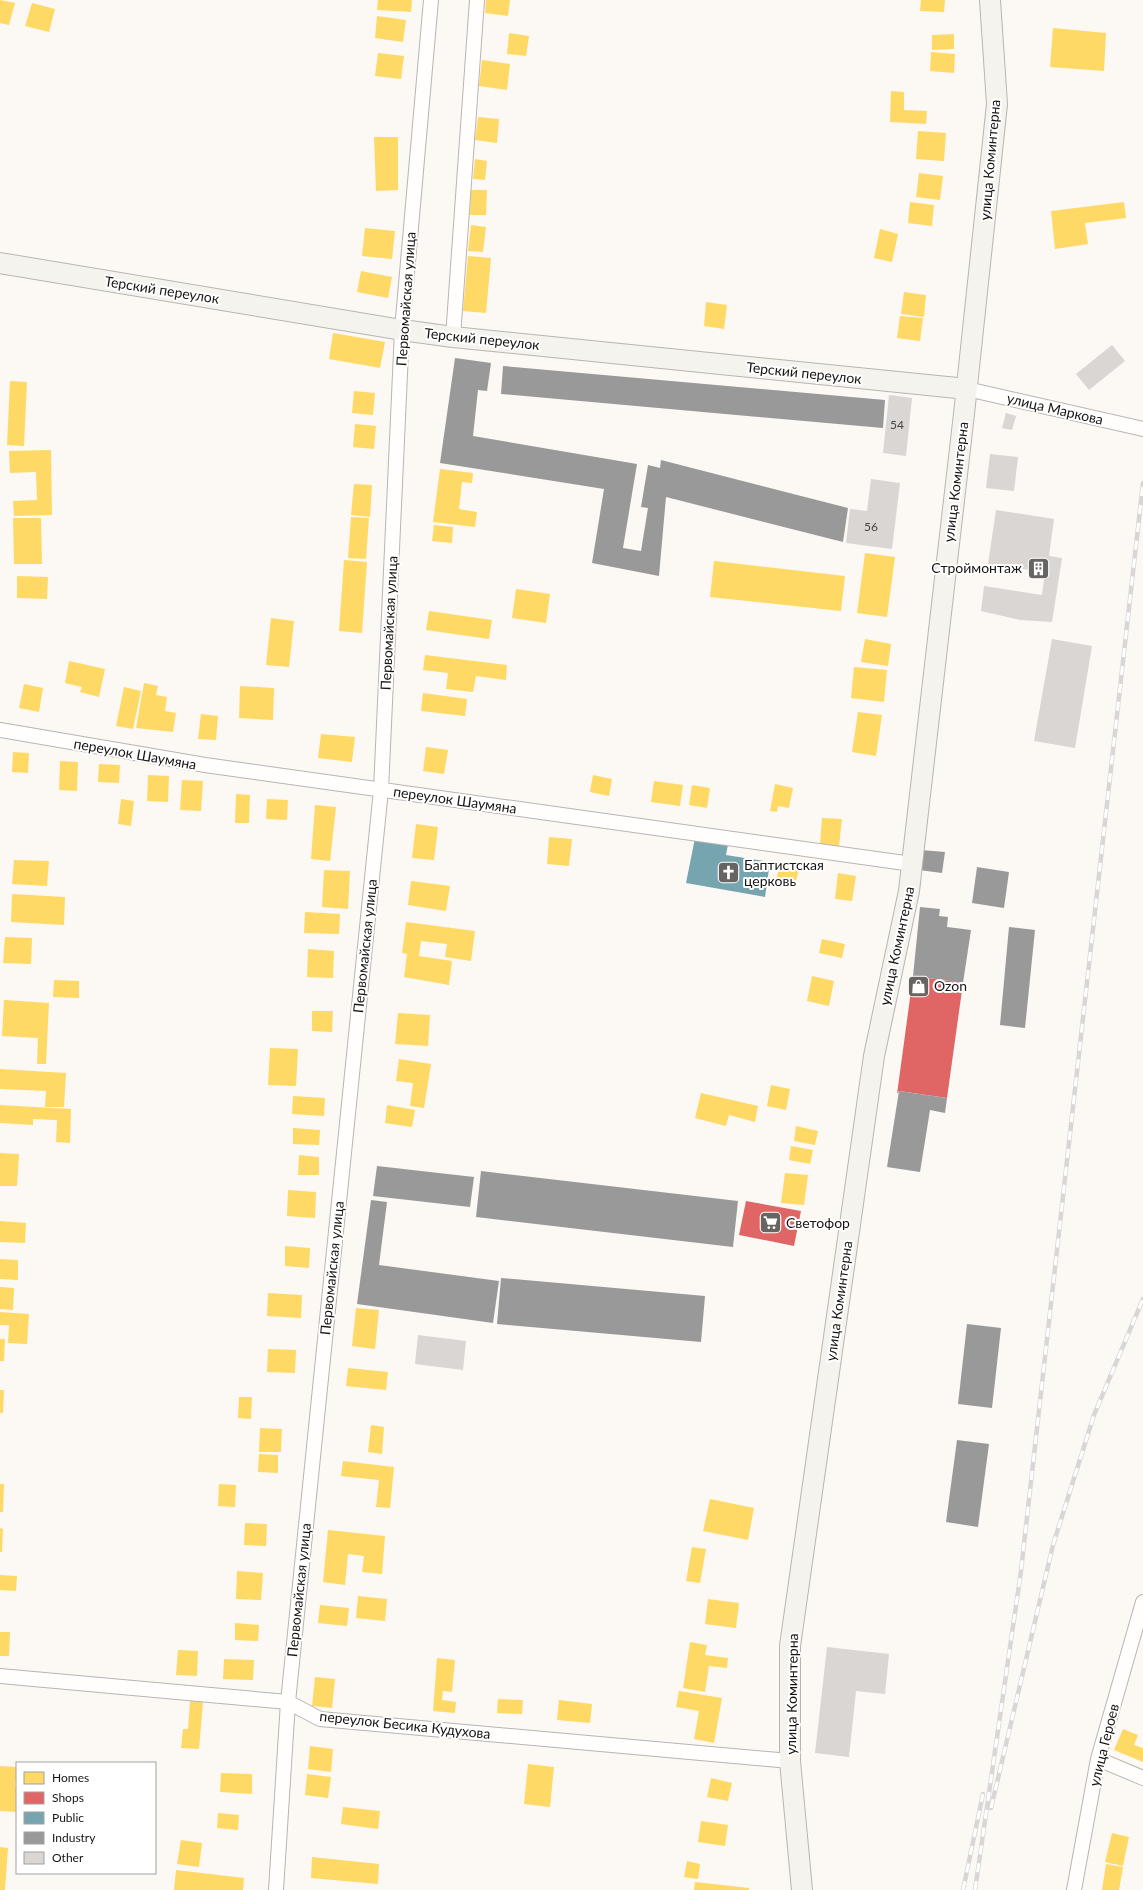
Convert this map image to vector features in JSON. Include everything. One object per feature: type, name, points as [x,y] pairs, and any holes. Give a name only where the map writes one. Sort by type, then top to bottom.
[{"type":"street","name":"Первомайская улица","points":[[276,1890],[288,1702],[381,790],[402,330],[432,0]]},
{"type":"street","points":[[452,337],[477,0]]},
{"type":"street","name":"улица Коминтерна","points":[[802,1890],[790,1761],[790,1646],[874,1056],[909,891],[967,389],[997,104],[990,0]]},
{"type":"street","name":"Терский переулок","points":[[0,263],[452,337],[967,389]]},
{"type":"street","name":"улица Маркова","points":[[967,389],[1143,428]]},
{"type":"street","name":"переулок Шаумяна","points":[[0,733],[205,765],[912,864]]},
{"type":"street","name":"улица Героев","points":[[1074,1890],[1098,1759],[1143,1602]]},
{"type":"street","name":"переулок Бесика Кудухова","points":[[0,1676],[288,1702],[320,1719],[790,1761]]},
{"type":"street","points":[[1098,1759],[1143,1778]]},
{"type":"building: Homes","points":[[0,0],[15,3],[9,25],[0,23]]},
{"type":"building: Homes","points":[[378,0],[412,0],[411,12],[377,10]]},
{"type":"building: Homes","points":[[486,0],[510,0],[508,16],[485,13]]},
{"type":"building: Homes","points":[[921,0],[945,0],[944,12],[920,11]]},
{"type":"building: Homes","points":[[32,3],[55,9],[49,32],[25,26]]},
{"type":"building: Homes","points":[[377,16],[406,20],[403,42],[375,38]]},
{"type":"building: Homes","points":[[1053,28],[1106,33],[1104,71],[1050,67]]},
{"type":"building: Homes","points":[[509,33],[529,36],[526,56],[507,54]]},
{"type":"building: Homes","points":[[954,34],[954,49],[932,50],[932,35]]},
{"type":"building: Homes","points":[[931,52],[955,54],[954,73],[930,71]]},
{"type":"building: Homes","points":[[378,53],[404,56],[401,79],[375,76]]},
{"type":"building: Homes","points":[[482,60],[510,64],[507,90],[479,86]]},
{"type":"building: Homes","points":[[891,91],[904,92],[904,110],[927,111],[926,124],[890,122]]},
{"type":"building: Homes","points":[[478,117],[499,119],[497,143],[475,140]]},
{"type":"building: Homes","points":[[918,131],[946,133],[944,161],[916,159]]},
{"type":"building: Homes","points":[[374,137],[398,137],[398,190],[376,191]]},
{"type":"building: Homes","points":[[475,159],[487,161],[485,180],[473,179]]},
{"type":"building: Homes","points":[[919,173],[943,176],[940,200],[916,197]]},
{"type":"building: Homes","points":[[471,190],[487,190],[486,215],[470,215]]},
{"type":"building: Homes","points":[[910,202],[934,205],[932,226],[908,223]]},
{"type":"building: Homes","points":[[1124,202],[1126,218],[1085,223],[1088,244],[1055,249],[1051,211]]},
{"type":"building: Homes","points":[[471,225],[486,227],[483,252],[468,251]]},
{"type":"building: Homes","points":[[365,228],[395,231],[392,259],[362,256]]},
{"type":"building: Homes","points":[[880,229],[898,234],[892,262],[874,258]]},
{"type":"building: Homes","points":[[468,256],[491,258],[486,313],[463,311]]},
{"type":"building: Homes","points":[[361,271],[392,277],[388,298],[357,292]]},
{"type":"building: Homes","points":[[904,292],[926,295],[924,317],[901,314]]},
{"type":"building: Homes","points":[[706,302],[727,305],[724,329],[704,326]]},
{"type":"building: Homes","points":[[900,316],[923,318],[920,341],[897,338]]},
{"type":"building: Homes","points":[[333,333],[385,342],[380,368],[329,359]]},
{"type":"building: Homes","points":[[10,381],[27,382],[24,446],[7,445]]},
{"type":"building: Homes","points":[[354,391],[375,393],[373,415],[352,413]]},
{"type":"building: Homes","points":[[355,424],[376,426],[374,449],[353,447]]},
{"type":"building: Homes","points":[[51,450],[52,515],[14,516],[13,501],[37,500],[36,472],[10,473],[9,451]]},
{"type":"building: Homes","points":[[440,469],[473,473],[472,483],[462,482],[459,509],[477,512],[475,527],[433,522]]},
{"type":"building: Homes","points":[[354,484],[372,485],[370,517],[351,515]]},
{"type":"building: Homes","points":[[351,517],[369,518],[366,559],[348,558]]},
{"type":"building: Homes","points":[[13,518],[41,518],[42,564],[14,564]]},
{"type":"building: Homes","points":[[434,525],[453,527],[452,543],[432,541]]},
{"type":"building: Homes","points":[[865,553],[895,557],[887,617],[857,613]]},
{"type":"building: Homes","points":[[344,560],[367,562],[362,633],[339,631]]},
{"type":"building: Homes","points":[[714,561],[845,576],[841,611],[710,597]]},
{"type":"building: Homes","points":[[17,576],[48,577],[47,599],[17,598]]},
{"type":"building: Homes","points":[[516,589],[550,594],[546,623],[512,618]]},
{"type":"building: Homes","points":[[429,611],[492,620],[489,639],[426,630]]},
{"type":"building: Homes","points":[[271,618],[294,621],[289,667],[266,665]]},
{"type":"building: Homes","points":[[865,639],[891,644],[888,666],[861,662]]},
{"type":"building: Homes","points":[[425,655],[507,665],[506,680],[476,676],[473,692],[446,689],[448,673],[423,670]]},
{"type":"building: Homes","points":[[69,661],[105,669],[99,697],[80,692],[82,687],[65,683]]},
{"type":"building: Homes","points":[[854,667],[887,670],[884,702],[851,698]]},
{"type":"building: Homes","points":[[144,683],[158,686],[156,695],[167,697],[165,711],[176,713],[173,732],[136,728]]},
{"type":"building: Homes","points":[[24,684],[43,688],[39,712],[19,708]]},
{"type":"building: Homes","points":[[240,686],[274,688],[273,720],[239,718]]},
{"type":"building: Homes","points":[[124,687],[141,691],[133,729],[116,726]]},
{"type":"building: Homes","points":[[423,693],[467,699],[465,716],[421,711]]},
{"type":"building: Homes","points":[[858,712],[882,715],[876,756],[852,752]]},
{"type":"building: Homes","points":[[201,714],[218,716],[216,740],[198,739]]},
{"type":"building: Homes","points":[[321,734],[355,737],[352,762],[318,758]]},
{"type":"building: Homes","points":[[426,747],[448,750],[444,774],[423,771]]},
{"type":"building: Homes","points":[[13,752],[29,753],[28,773],[12,772]]},
{"type":"building: Homes","points":[[60,761],[78,762],[77,791],[59,790]]},
{"type":"building: Homes","points":[[99,764],[120,765],[119,783],[98,782]]},
{"type":"building: Homes","points":[[148,775],[169,776],[168,802],[147,801]]},
{"type":"building: Homes","points":[[593,775],[612,779],[609,796],[590,792]]},
{"type":"building: Homes","points":[[182,780],[203,781],[201,811],[180,810]]},
{"type":"building: Homes","points":[[654,781],[683,785],[680,806],[651,802]]},
{"type":"building: Homes","points":[[775,784],[793,788],[789,808],[778,806],[777,812],[770,811]]},
{"type":"building: Homes","points":[[692,785],[710,788],[707,808],[689,805]]},
{"type":"building: Homes","points":[[236,794],[250,795],[249,823],[235,823]]},
{"type":"building: Homes","points":[[121,799],[134,801],[131,826],[118,824]]},
{"type":"building: Homes","points":[[267,799],[288,800],[287,820],[266,819]]},
{"type":"building: Homes","points":[[315,805],[336,807],[330,861],[311,859]]},
{"type":"building: Homes","points":[[822,818],[842,819],[839,846],[820,844]]},
{"type":"building: Homes","points":[[416,824],[438,827],[434,860],[412,858]]},
{"type":"building: Homes","points":[[549,837],[572,839],[569,866],[547,864]]},
{"type":"building: Homes","points":[[14,860],[49,861],[47,886],[12,884]]},
{"type":"building: Homes","points":[[780,865],[799,870],[794,888],[775,883]]},
{"type":"building: Homes","points":[[324,870],[350,871],[348,909],[322,907]]},
{"type":"building: Homes","points":[[838,873],[856,876],[852,901],[835,899]]},
{"type":"building: Homes","points":[[411,881],[450,886],[446,911],[408,905]]},
{"type":"building: Homes","points":[[12,894],[65,897],[64,925],[11,922]]},
{"type":"building: Homes","points":[[305,912],[340,914],[339,934],[304,933]]},
{"type":"building: Homes","points":[[406,922],[475,931],[471,961],[445,957],[447,944],[421,941],[419,956],[452,961],[449,985],[404,977],[407,954],[402,953]]},
{"type":"building: Homes","points":[[5,937],[32,938],[31,964],[3,963]]},
{"type":"building: Homes","points":[[822,939],[845,944],[842,958],[819,953]]},
{"type":"building: Homes","points":[[308,949],[334,951],[333,978],[307,977]]},
{"type":"building: Homes","points":[[812,976],[834,981],[829,1006],[807,1001]]},
{"type":"building: Homes","points":[[54,980],[79,981],[79,998],[53,997]]},
{"type":"building: Homes","points":[[4,1000],[49,1003],[46,1064],[37,1064],[38,1038],[2,1036]]},
{"type":"building: Homes","points":[[312,1011],[333,1011],[332,1032],[312,1031]]},
{"type":"building: Homes","points":[[398,1013],[430,1015],[428,1046],[395,1044]]},
{"type":"building: Homes","points":[[270,1048],[298,1049],[296,1086],[268,1085]]},
{"type":"building: Homes","points":[[399,1059],[431,1064],[424,1108],[410,1106],[413,1083],[396,1081]]},
{"type":"building: Homes","points":[[0,1069],[66,1073],[64,1107],[45,1107],[46,1091],[0,1089]]},
{"type":"building: Homes","points":[[771,1085],[790,1089],[786,1110],[767,1106]]},
{"type":"building: Homes","points":[[701,1093],[758,1106],[755,1122],[729,1115],[726,1126],[695,1118]]},
{"type":"building: Homes","points":[[293,1096],[325,1098],[324,1116],[292,1114]]},
{"type":"building: Homes","points":[[0,1105],[71,1109],[70,1143],[56,1142],[57,1120],[33,1119],[33,1125],[0,1123]]},
{"type":"building: Homes","points":[[387,1105],[415,1110],[412,1127],[385,1123]]},
{"type":"building: Homes","points":[[796,1126],[818,1131],[815,1145],[794,1141]]},
{"type":"building: Homes","points":[[293,1128],[320,1130],[319,1145],[293,1144]]},
{"type":"building: Homes","points":[[791,1146],[813,1150],[810,1164],[789,1160]]},
{"type":"building: Homes","points":[[0,1153],[19,1154],[17,1186],[0,1186]]},
{"type":"building: Homes","points":[[299,1155],[319,1157],[319,1175],[298,1175]]},
{"type":"building: Homes","points":[[785,1173],[808,1175],[804,1205],[781,1203]]},
{"type":"building: Homes","points":[[288,1190],[316,1192],[315,1218],[287,1216]]},
{"type":"building: Homes","points":[[0,1221],[26,1223],[25,1243],[0,1242]]},
{"type":"building: Homes","points":[[285,1246],[310,1248],[309,1268],[285,1266]]},
{"type":"building: Homes","points":[[0,1259],[18,1260],[18,1280],[0,1279]]},
{"type":"building: Homes","points":[[0,1287],[14,1288],[13,1310],[0,1309]]},
{"type":"building: Homes","points":[[268,1293],[302,1295],[301,1318],[267,1316]]},
{"type":"building: Homes","points":[[356,1308],[379,1310],[375,1349],[352,1346]]},
{"type":"building: Homes","points":[[0,1312],[29,1314],[27,1344],[8,1343],[9,1325],[0,1325]]},
{"type":"building: Homes","points":[[0,1339],[5,1339],[4,1361],[0,1361]]},
{"type":"building: Homes","points":[[268,1349],[296,1350],[295,1373],[267,1372]]},
{"type":"building: Homes","points":[[348,1368],[388,1372],[386,1390],[346,1386]]},
{"type":"building: Homes","points":[[0,1390],[4,1390],[3,1413],[0,1413]]},
{"type":"building: Homes","points":[[239,1397],[252,1397],[251,1419],[238,1418]]},
{"type":"building: Homes","points":[[371,1425],[384,1427],[382,1454],[368,1452]]},
{"type":"building: Homes","points":[[260,1428],[282,1429],[281,1452],[259,1452]]},
{"type":"building: Homes","points":[[259,1454],[278,1455],[278,1473],[258,1472]]},
{"type":"building: Homes","points":[[343,1461],[394,1467],[390,1508],[376,1507],[379,1480],[341,1476]]},
{"type":"building: Homes","points":[[0,1484],[4,1484],[3,1512],[0,1512]]},
{"type":"building: Homes","points":[[219,1484],[236,1485],[235,1507],[218,1506]]},
{"type":"building: Homes","points":[[710,1499],[754,1508],[748,1540],[703,1531]]},
{"type":"building: Homes","points":[[245,1523],[267,1524],[266,1546],[244,1545]]},
{"type":"building: Homes","points":[[0,1528],[3,1529],[2,1552],[0,1552]]},
{"type":"building: Homes","points":[[328,1530],[385,1536],[382,1574],[362,1572],[364,1556],[348,1554],[345,1585],[323,1582]]},
{"type":"building: Homes","points":[[692,1547],[706,1549],[700,1583],[686,1581]]},
{"type":"building: Homes","points":[[237,1571],[263,1573],[261,1600],[236,1599]]},
{"type":"building: Homes","points":[[0,1575],[17,1576],[16,1591],[0,1590]]},
{"type":"building: Homes","points":[[358,1596],[387,1599],[385,1621],[356,1618]]},
{"type":"building: Homes","points":[[708,1599],[739,1603],[736,1628],[705,1624]]},
{"type":"building: Homes","points":[[320,1605],[349,1608],[347,1626],[318,1623]]},
{"type":"building: Homes","points":[[235,1623],[259,1625],[258,1641],[235,1640]]},
{"type":"building: Homes","points":[[0,1632],[10,1632],[9,1656],[0,1656]]},
{"type":"building: Homes","points":[[690,1642],[707,1645],[705,1655],[728,1658],[727,1668],[709,1666],[705,1692],[683,1688]]},
{"type":"building: Homes","points":[[178,1650],[198,1651],[197,1676],[176,1675]]},
{"type":"building: Homes","points":[[437,1658],[455,1660],[452,1692],[443,1691],[442,1700],[456,1702],[455,1713],[433,1711]]},
{"type":"building: Homes","points":[[224,1659],[254,1660],[253,1680],[223,1679]]},
{"type":"building: Homes","points":[[315,1677],[335,1679],[332,1708],[312,1706]]},
{"type":"building: Homes","points":[[679,1691],[722,1698],[714,1743],[694,1739],[699,1711],[676,1707]]},
{"type":"building: Homes","points":[[498,1699],[523,1700],[522,1714],[497,1713]]},
{"type":"building: Homes","points":[[559,1700],[592,1704],[590,1723],[557,1720]]},
{"type":"building: Homes","points":[[190,1701],[203,1702],[199,1749],[181,1748],[183,1729],[188,1729]]},
{"type":"building: Homes","points":[[1123,1729],[1138,1735],[1134,1745],[1143,1748],[1143,1762],[1114,1750]]},
{"type":"building: Homes","points":[[310,1746],[333,1749],[331,1772],[308,1769]]},
{"type":"building: Homes","points":[[528,1764],[554,1767],[550,1807],[524,1804]]},
{"type":"building: Homes","points":[[0,1766],[16,1767],[16,1812],[0,1811]]},
{"type":"building: Homes","points":[[221,1773],[252,1774],[252,1794],[220,1792]]},
{"type":"building: Homes","points":[[307,1774],[331,1777],[328,1798],[305,1795]]},
{"type":"building: Homes","points":[[711,1778],[732,1783],[728,1801],[707,1797]]},
{"type":"building: Homes","points":[[343,1807],[380,1811],[378,1829],[341,1824]]},
{"type":"building: Homes","points":[[218,1813],[239,1815],[238,1830],[217,1828]]},
{"type":"building: Homes","points":[[701,1821],[728,1825],[725,1846],[698,1842]]},
{"type":"building: Homes","points":[[1112,1833],[1129,1837],[1123,1866],[1105,1862]]},
{"type":"building: Homes","points":[[181,1840],[202,1843],[199,1867],[177,1864]]},
{"type":"building: Homes","points":[[0,1847],[8,1848],[5,1890],[0,1890]]},
{"type":"building: Homes","points":[[312,1857],[379,1864],[378,1884],[311,1878]]},
{"type":"building: Homes","points":[[687,1861],[700,1864],[698,1879],[684,1877]]},
{"type":"building: Homes","points":[[1106,1864],[1123,1867],[1119,1890],[1102,1890]]},
{"type":"building: Homes","points":[[176,1870],[244,1878],[243,1890],[174,1890]]},
{"type":"building: Homes","points":[[695,1882],[749,1888],[749,1890],[694,1890]]},
{"type":"building: Shops","points":[[913,976],[963,983],[947,1098],[899,1091],[897,1094]]},
{"type":"building: Shops","name":"Светофор","points":[[746,1201],[801,1211],[794,1246],[739,1235]]},
{"type":"building: Public","name":"Баптистская церковь","points":[[695,838],[728,844],[726,855],[770,862],[765,897],[686,883]]},
{"type":"building: Industry","points":[[455,358],[491,363],[487,391],[478,390],[473,436],[637,464],[623,548],[641,551],[648,508],[641,507],[648,465],[660,468],[661,460],[848,508],[843,542],[666,497],[659,576],[592,563],[604,489],[440,463]]},
{"type":"building: Industry","points":[[503,366],[885,400],[883,428],[501,394]]},
{"type":"building: Industry","points":[[921,850],[945,852],[942,873],[919,870]]},
{"type":"building: Industry","points":[[977,867],[1009,872],[1004,908],[972,903]]},
{"type":"building: Industry","points":[[920,907],[940,909],[939,916],[948,917],[947,927],[971,930],[963,983],[913,976]]},
{"type":"building: Industry","points":[[1009,927],[1035,930],[1025,1028],[1000,1025]]},
{"type":"building: Industry","points":[[899,1091],[947,1098],[945,1113],[930,1110],[920,1172],[887,1167]]},
{"type":"building: Industry","points":[[377,1166],[474,1177],[470,1207],[373,1196]]},
{"type":"building: Industry","points":[[481,1171],[738,1201],[733,1247],[476,1217]]},
{"type":"building: Industry","points":[[371,1200],[387,1202],[379,1265],[499,1281],[493,1323],[357,1304]]},
{"type":"building: Industry","points":[[501,1278],[705,1296],[701,1342],[497,1324]]},
{"type":"building: Industry","points":[[967,1324],[1001,1328],[992,1408],[958,1404]]},
{"type":"building: Industry","points":[[957,1440],[989,1444],[978,1527],[946,1522]]},
{"type":"building: Other","points":[[1112,345],[1125,361],[1089,390],[1076,374]]},
{"type":"building: Other","points":[[889,395],[912,398],[906,456],[883,453]]},
{"type":"building: Other","points":[[1006,413],[1016,416],[1012,430],[1002,428]]},
{"type":"building: Other","points":[[990,454],[1018,457],[1014,491],[986,488]]},
{"type":"building: Other","points":[[871,479],[900,483],[892,549],[846,543],[850,509],[867,511]]},
{"type":"building: Other","name":"Строймонтаж","points":[[996,510],[1054,519],[1049,556],[1062,558],[1052,622],[1020,620],[981,611],[984,586],[1042,595],[1045,572],[988,564]]},
{"type":"building: Other","points":[[1052,639],[1092,646],[1075,748],[1034,741]]},
{"type":"building: Other","points":[[418,1335],[466,1341],[463,1370],[415,1364]]},
{"type":"building: Other","points":[[827,1647],[889,1654],[885,1694],[856,1691],[849,1757],[815,1753]]},
{"type":"railway","points":[[975,1890],[1021,1571],[1143,483]]},
{"type":"railway","points":[[991,1808],[1053,1545],[1094,1415],[1143,1299]]},
{"type":"railway","points":[[963,1890],[983,1794]]},
{"type":"place","name":"Строймонтаж","points":[[1038,568]]},
{"type":"place","name":"Баптистская церковь","points":[[728,873]]},
{"type":"place","name":"Ozon","points":[[918,986]]},
{"type":"place","name":"Светофор","points":[[770,1223]]}]
